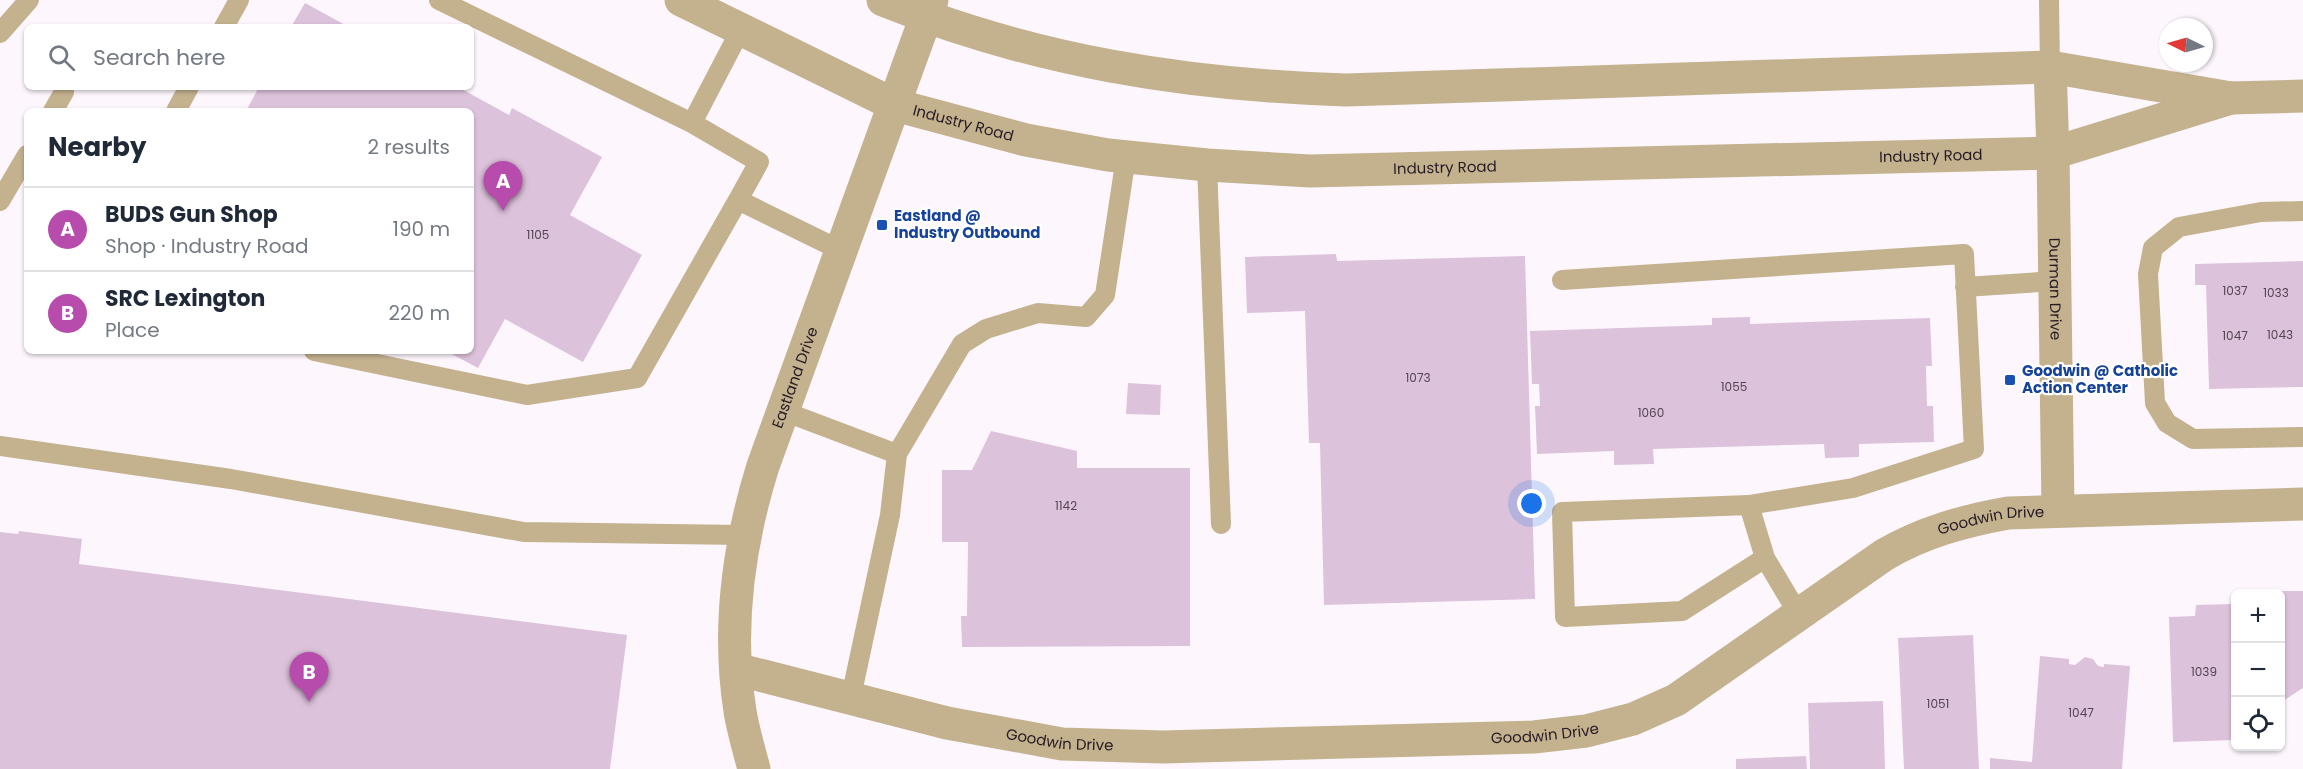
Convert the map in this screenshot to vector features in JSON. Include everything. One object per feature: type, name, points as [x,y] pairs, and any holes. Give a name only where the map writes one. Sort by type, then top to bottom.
[{"type":"street","name":"Industry Road","points":[[681,0],[895,105],[1026,140],[1126,157],[1207,165],[1310,171],[2054,153],[2231,98]]},
{"type":"street","name":"Industry Road","points":[[883,0],[929,9],[1017,46],[1090,64],[1154,75],[1263,87],[1346,90],[2050,67],[2231,98],[2303,96]]},
{"type":"street","name":"Eastland Drive","points":[[754,769],[740,711],[736,669],[734,618],[743,535],[759,477],[929,9]]},
{"type":"street","name":"Durman Drive","points":[[2050,67],[2054,153],[2058,511]]},
{"type":"street","name":"Goodwin Drive","points":[[736,669],[947,723],[1062,744],[1163,747],[1534,736],[1586,731],[1633,719],[1676,700],[1910,540],[1966,520],[2008,513],[2303,504]]},
{"type":"lane","points":[[0,33],[29,0]]},
{"type":"lane","points":[[226,24],[239,0]]},
{"type":"lane","points":[[329,354],[527,395],[637,378],[759,162],[692,123],[439,0]]},
{"type":"lane","points":[[2049,0],[2050,67]]},
{"type":"lane","points":[[692,123],[741,29]]},
{"type":"lane","points":[[178,108],[187,90]]},
{"type":"lane","points":[[55,108],[64,92]]},
{"type":"lane","points":[[850,697],[890,515],[897,454],[962,344],[986,329],[1038,313],[1086,317],[1106,295],[1126,157]]},
{"type":"lane","points":[[0,201],[24,160]]},
{"type":"lane","points":[[1207,165],[1221,524]]},
{"type":"lane","points":[[738,200],[842,251]]},
{"type":"lane","points":[[2303,211],[2261,212],[2179,227],[2153,248],[2148,274],[2155,403],[2167,423],[2193,440],[2303,437]]},
{"type":"lane","points":[[1562,280],[1964,254],[1974,449],[1853,488],[1749,505],[1562,512],[1565,617],[1682,611],[1765,558]]},
{"type":"lane","points":[[1965,287],[2055,281]]},
{"type":"lane","points":[[783,411],[897,454]]},
{"type":"lane","points":[[0,447],[231,479],[524,532],[743,535]]},
{"type":"lane","points":[[1749,505],[1765,558],[1799,615]]},
{"type":"building","points":[[305,3],[344,24],[293,24]]},
{"type":"building","points":[[257,90],[463,90],[509,115],[512,108],[602,157],[570,215],[642,255],[583,362],[505,319],[478,368],[452,354],[474,354],[474,108],[248,108]]},
{"type":"building","points":[[1336,254],[1337,261],[1525,256],[1535,599],[1324,605],[1320,443],[1309,443],[1305,311],[1247,313],[1245,257]]},
{"type":"building","points":[[2303,261],[2303,387],[2209,389],[2206,285],[2195,285],[2195,264]]},
{"type":"building","points":[[1750,317],[1750,324],[1930,318],[1932,366],[1926,366],[1927,406],[1933,406],[1934,442],[1859,444],[1859,457],[1825,458],[1824,444],[1653,449],[1654,464],[1614,465],[1614,451],[1537,454],[1535,406],[1540,406],[1539,384],[1532,384],[1530,331],[1712,325],[1712,318]]},
{"type":"building","points":[[1128,383],[1161,385],[1160,415],[1126,414]]},
{"type":"building","points":[[991,431],[1077,451],[1077,468],[1190,468],[1190,646],[962,647],[961,616],[967,616],[968,542],[942,542],[942,470],[972,470]]},
{"type":"building","points":[[19,531],[82,539],[79,564],[627,635],[610,769],[0,769],[0,532],[18,534]]},
{"type":"building","points":[[2285,591],[2303,591],[2303,688],[2285,700]]},
{"type":"building","points":[[2231,604],[2231,740],[2173,742],[2169,617],[2195,616],[2196,605]]},
{"type":"building","points":[[1973,635],[1979,769],[1904,769],[1898,638]]},
{"type":"building","points":[[2040,656],[2069,659],[2069,664],[2075,665],[2085,657],[2093,659],[2098,666],[2104,667],[2104,664],[2130,666],[2122,769],[1990,769],[1990,758],[2032,762]]},
{"type":"building","points":[[1883,701],[1885,769],[1810,769],[1808,703]]},
{"type":"building","points":[[1806,756],[1807,769],[1736,769],[1736,759]]},
{"type":"place","name":"BUDS Gun Shop","points":[[503,211]]},
{"type":"place","name":"Eastland @ Industry Outbound","points":[[882,225]]},
{"type":"place","name":"Goodwin @ Catholic Action Center","points":[[2010,380]]},
{"type":"place","name":"SRC Lexington","points":[[309,702]]}]
